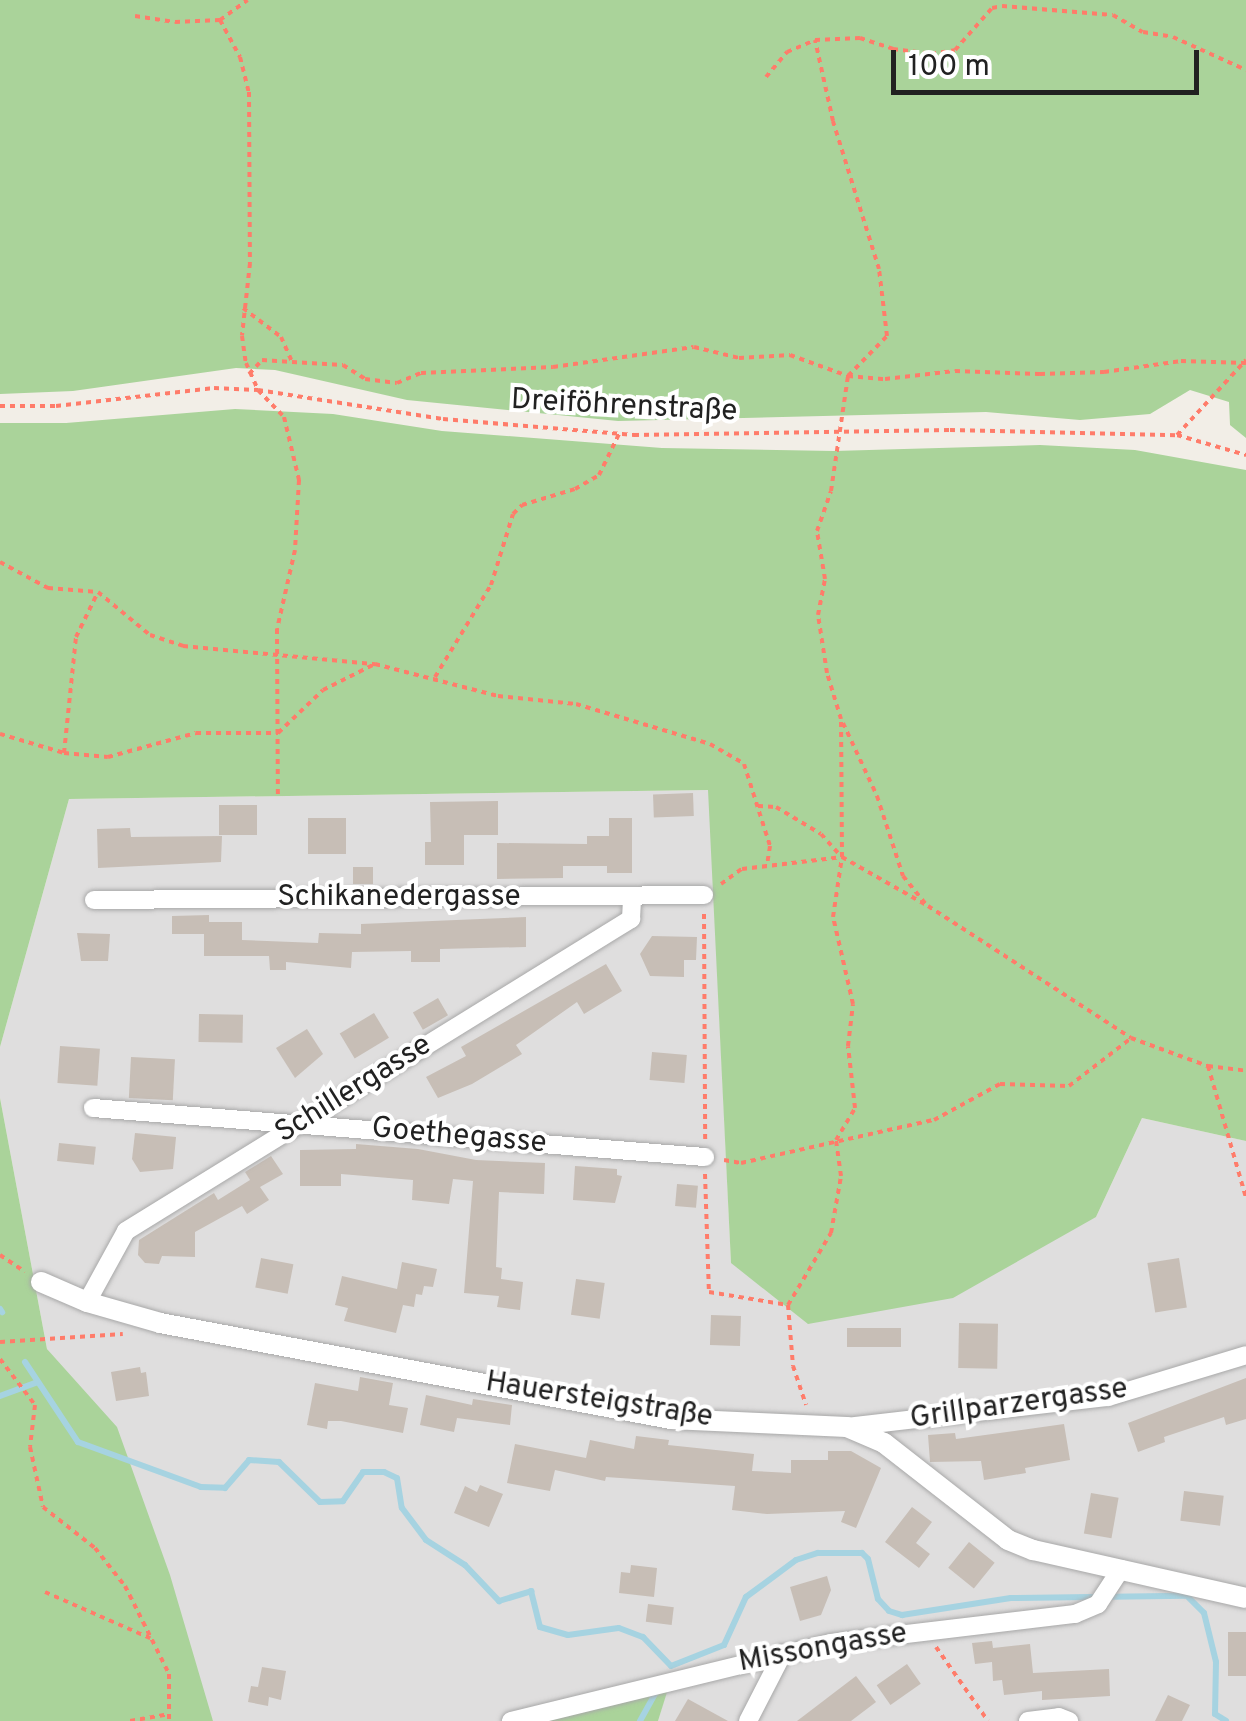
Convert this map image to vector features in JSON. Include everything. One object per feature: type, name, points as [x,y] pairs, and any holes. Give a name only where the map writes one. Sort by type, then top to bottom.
[{"type":"street","name":"Schikanedergasse","points":[[94,900],[704,895]]},
{"type":"street","name":"Schillergasse","points":[[87,1302],[126,1231],[631,919],[632,896]]},
{"type":"street","name":"Goethegasse","points":[[92,1108],[705,1157]]},
{"type":"street","name":"Hauersteigstraße","points":[[41,1282],[87,1302],[160,1323],[671,1419],[847,1427],[884,1444],[1008,1540],[1118,1574],[1246,1598]]},
{"type":"street","name":"Grillparzergasse","points":[[847,1427],[1108,1397],[1246,1356]]},
{"type":"street","name":"Missongasse","points":[[511,1721],[783,1653],[1075,1614],[1098,1604],[1118,1574]]},
{"type":"street","points":[[748,1721],[783,1653]]},
{"type":"street","points":[[1029,1720],[1070,1721]]},
{"type":"path","points":[[135,16],[175,22],[220,20],[248,0]]},
{"type":"path","points":[[766,77],[787,52],[815,40],[860,38],[893,49],[931,54],[955,50],[992,8],[1114,15],[1143,32],[1173,37],[1246,70]]},
{"type":"path","points":[[220,20],[240,57],[249,92],[250,263],[243,308],[249,374],[258,390],[284,417],[299,480],[295,550],[277,629],[278,796]]},
{"type":"path","points":[[815,40],[833,121],[879,269],[887,336],[848,376],[832,491],[817,531],[824,579],[818,615],[827,672],[841,719],[877,796],[904,876],[928,906]]},
{"type":"path","points":[[243,308],[281,337],[292,362]]},
{"type":"path","points":[[249,374],[262,360],[292,362],[344,366],[365,379],[398,384],[421,373],[552,367],[694,347],[739,358],[790,355],[848,376],[886,379],[955,370],[1104,372],[1180,361],[1245,363]]},
{"type":"path","points":[[1177,435],[1245,363]]},
{"type":"path","name":"Dreiföhrenstraße","points":[[0,406],[56,406],[214,388],[258,390],[444,419],[619,434],[837,435],[950,430],[1177,435],[1246,455]]},
{"type":"path","points":[[436,677],[491,585],[513,514],[522,505],[575,489],[599,475],[619,434]]},
{"type":"path","points":[[0,562],[48,588],[98,592],[150,635],[221,652],[277,653],[375,664],[498,696],[576,704],[710,744],[744,764],[770,846],[767,866]]},
{"type":"path","points":[[64,754],[76,637],[98,592]]},
{"type":"path","points":[[0,734],[64,754],[108,758],[196,733],[278,733],[323,690],[375,664]]},
{"type":"path","points":[[812,1424],[793,1366],[788,1305],[831,1233],[841,1176],[836,1140],[855,1108],[848,1046],[853,1004],[832,918],[842,858],[841,719]]},
{"type":"path","points":[[758,806],[776,807],[821,834],[842,858],[928,906],[1132,1038],[1208,1066],[1246,1072]]},
{"type":"path","points":[[788,1305],[708,1292],[704,895],[742,869],[842,858]]},
{"type":"path","points":[[705,1157],[741,1163],[934,1120],[1000,1084],[1068,1086],[1132,1038]]},
{"type":"path","points":[[1208,1066],[1246,1198]]},
{"type":"path","points":[[0,1256],[41,1282]]},
{"type":"path","points":[[0,1342],[128,1334]]},
{"type":"path","points":[[0,1359],[35,1405],[30,1446],[43,1507],[95,1548],[125,1586],[169,1674],[168,1718],[130,1721]]},
{"type":"path","points":[[44,1592],[152,1639]]},
{"type":"path","points":[[924,1632],[988,1721]]},
{"type":"shaded area","points":[[709,790],[731,1263],[1096,1217],[1142,1118],[1246,1141],[1246,1721],[658,1721],[667,1690],[546,1721],[213,1721],[78,1389],[47,1349],[0,1098],[0,1047],[69,799]]},
{"type":"green space","points":[[0,0],[1246,0],[1246,438],[1230,425],[1229,402],[1190,390],[1150,414],[1080,420],[986,412],[618,421],[407,400],[275,370],[236,368],[73,391],[0,394]]},
{"type":"green space","points":[[235,409],[333,414],[442,431],[662,448],[834,451],[1040,445],[1135,450],[1246,470],[1246,1141],[1142,1118],[1096,1217],[953,1298],[808,1324],[731,1263],[708,790],[69,799],[0,1047],[0,423],[66,423]]},
{"type":"green space","points":[[0,1098],[47,1349],[117,1427],[170,1575],[213,1721],[0,1721]]},
{"type":"green space","points":[[668,1689],[658,1721],[546,1721]]},
{"type":"building","points":[[693,793],[694,816],[654,817],[653,794]]},
{"type":"building","points":[[498,801],[498,835],[464,835],[464,865],[425,865],[425,842],[431,842],[430,802]]},
{"type":"building","points":[[219,805],[257,805],[257,835],[219,835]]},
{"type":"building","points":[[308,818],[346,818],[346,854],[308,854]]},
{"type":"building","points":[[609,818],[632,818],[632,873],[607,873],[607,866],[563,866],[563,878],[497,879],[497,843],[587,844],[587,836],[609,836]]},
{"type":"building","points":[[130,828],[131,837],[222,836],[221,862],[98,868],[97,829]]},
{"type":"building","points":[[353,867],[373,867],[373,884],[353,884]]},
{"type":"building","points":[[209,915],[209,922],[242,922],[242,940],[318,943],[319,933],[361,934],[361,924],[526,917],[526,947],[440,949],[440,962],[411,962],[411,951],[352,952],[351,968],[286,962],[286,970],[270,970],[269,956],[204,956],[204,934],[172,934],[172,916]]},
{"type":"building","points":[[77,933],[110,934],[108,961],[81,961]]},
{"type":"building","points":[[652,936],[697,937],[696,960],[684,960],[684,977],[650,976],[640,954]]},
{"type":"building","points":[[606,964],[622,991],[584,1014],[577,1002],[516,1045],[522,1054],[472,1084],[438,1098],[426,1077],[466,1056],[461,1047]]},
{"type":"building","points":[[438,998],[448,1015],[423,1030],[413,1013]]},
{"type":"building","points":[[374,1013],[389,1038],[355,1058],[340,1034]]},
{"type":"building","points":[[199,1014],[243,1015],[243,1043],[199,1042]]},
{"type":"building","points":[[307,1029],[323,1054],[295,1078],[276,1048]]},
{"type":"building","points":[[60,1046],[100,1049],[97,1086],[57,1083]]},
{"type":"building","points":[[652,1052],[687,1055],[684,1083],[650,1080]]},
{"type":"building","points":[[131,1057],[175,1059],[173,1100],[129,1098]]},
{"type":"building","points":[[135,1133],[176,1137],[173,1169],[140,1172],[132,1159]]},
{"type":"building","points":[[59,1143],[96,1147],[94,1165],[57,1161]]},
{"type":"building","points":[[356,1144],[418,1149],[476,1160],[545,1163],[544,1194],[499,1192],[496,1267],[502,1268],[501,1279],[523,1282],[520,1310],[497,1307],[499,1296],[464,1293],[473,1181],[453,1179],[449,1204],[412,1200],[413,1180],[341,1174],[341,1186],[300,1186],[300,1150],[356,1149]]},
{"type":"building","points":[[271,1156],[283,1174],[260,1187],[269,1200],[247,1214],[242,1206],[195,1232],[195,1257],[162,1256],[159,1264],[145,1263],[138,1255],[139,1240],[214,1193],[218,1200],[250,1180],[245,1172]]},
{"type":"building","points":[[575,1166],[617,1169],[617,1175],[622,1176],[615,1203],[573,1200]]},
{"type":"building","points":[[677,1184],[698,1186],[696,1208],[675,1206]]},
{"type":"building","points":[[261,1258],[293,1264],[288,1294],[255,1287]]},
{"type":"building","points":[[1179,1258],[1187,1307],[1155,1312],[1147,1263]]},
{"type":"building","points":[[402,1262],[437,1269],[433,1287],[424,1286],[422,1295],[416,1294],[414,1307],[403,1305],[396,1333],[344,1321],[348,1308],[335,1305],[342,1276],[397,1289]]},
{"type":"building","points":[[576,1279],[605,1283],[600,1319],[571,1315]]},
{"type":"building","points":[[711,1315],[741,1316],[740,1346],[710,1345]]},
{"type":"building","points":[[959,1323],[998,1324],[997,1369],[958,1368]]},
{"type":"building","points":[[847,1328],[901,1328],[901,1347],[847,1347]]},
{"type":"building","points":[[140,1367],[141,1373],[146,1372],[149,1396],[116,1401],[111,1372]]},
{"type":"building","points":[[360,1377],[393,1383],[389,1405],[408,1408],[403,1433],[341,1421],[328,1421],[327,1429],[307,1425],[315,1383],[358,1391]]},
{"type":"building","points":[[1246,1378],[1246,1419],[1226,1425],[1224,1417],[1164,1437],[1165,1442],[1138,1452],[1128,1423]]},
{"type":"building","points":[[426,1395],[472,1405],[473,1399],[512,1405],[510,1425],[457,1418],[454,1432],[420,1425]]},
{"type":"building","points":[[1064,1424],[1070,1460],[1025,1468],[1026,1473],[984,1480],[981,1461],[930,1462],[928,1435],[955,1433],[956,1439]]},
{"type":"building","points":[[636,1436],[669,1440],[668,1445],[754,1454],[752,1471],[791,1473],[791,1460],[828,1460],[828,1451],[851,1451],[881,1468],[856,1528],[841,1522],[845,1511],[767,1514],[732,1510],[735,1486],[606,1477],[605,1481],[555,1470],[550,1491],[507,1483],[515,1444],[586,1458],[590,1440],[634,1449]]},
{"type":"building","points":[[480,1485],[503,1494],[489,1527],[454,1513],[465,1486],[477,1492]]},
{"type":"building","points":[[1184,1491],[1224,1496],[1220,1526],[1180,1521]]},
{"type":"building","points":[[1091,1493],[1119,1498],[1111,1538],[1084,1533]]},
{"type":"building","points":[[912,1507],[932,1522],[916,1543],[930,1554],[919,1568],[885,1542]]},
{"type":"building","points":[[969,1542],[995,1563],[974,1588],[948,1568]]},
{"type":"building","points":[[631,1565],[657,1568],[654,1597],[619,1593],[621,1572],[630,1573]]},
{"type":"building","points":[[827,1576],[831,1590],[821,1615],[800,1621],[790,1587]]},
{"type":"building","points":[[648,1604],[674,1607],[672,1625],[646,1622]]},
{"type":"building","points":[[1228,1632],[1246,1632],[1246,1676],[1228,1676]]},
{"type":"building","points":[[992,1641],[993,1648],[1030,1644],[1033,1673],[1109,1669],[1110,1696],[1042,1700],[1042,1691],[1004,1695],[1002,1680],[993,1681],[992,1662],[975,1664],[972,1643]]},
{"type":"building","points":[[907,1664],[921,1684],[890,1705],[877,1685]]},
{"type":"building","points":[[262,1667],[286,1671],[281,1700],[269,1697],[268,1706],[248,1702],[251,1686],[258,1687]]},
{"type":"building","points":[[856,1676],[876,1702],[851,1721],[797,1721]]},
{"type":"building","points":[[1168,1695],[1190,1705],[1182,1721],[1155,1721]]},
{"type":"building","points":[[688,1699],[728,1721],[675,1721]]},
{"type":"waterway","points":[[25,1362],[78,1442],[201,1487],[225,1488],[249,1460],[279,1462],[320,1502],[343,1501],[363,1472],[384,1472],[397,1478],[402,1508],[426,1540],[465,1565],[499,1601],[531,1591],[540,1627],[568,1635],[619,1628],[643,1637],[671,1666],[724,1645],[746,1597],[796,1560],[818,1553],[862,1553],[868,1559],[878,1599],[889,1611],[902,1615],[1011,1598],[1187,1596],[1204,1613],[1216,1662],[1215,1714],[1226,1721]]},
{"type":"waterway","points":[[0,1396],[38,1382]]},
{"type":"waterway","points":[[640,1721],[656,1692]]}]
